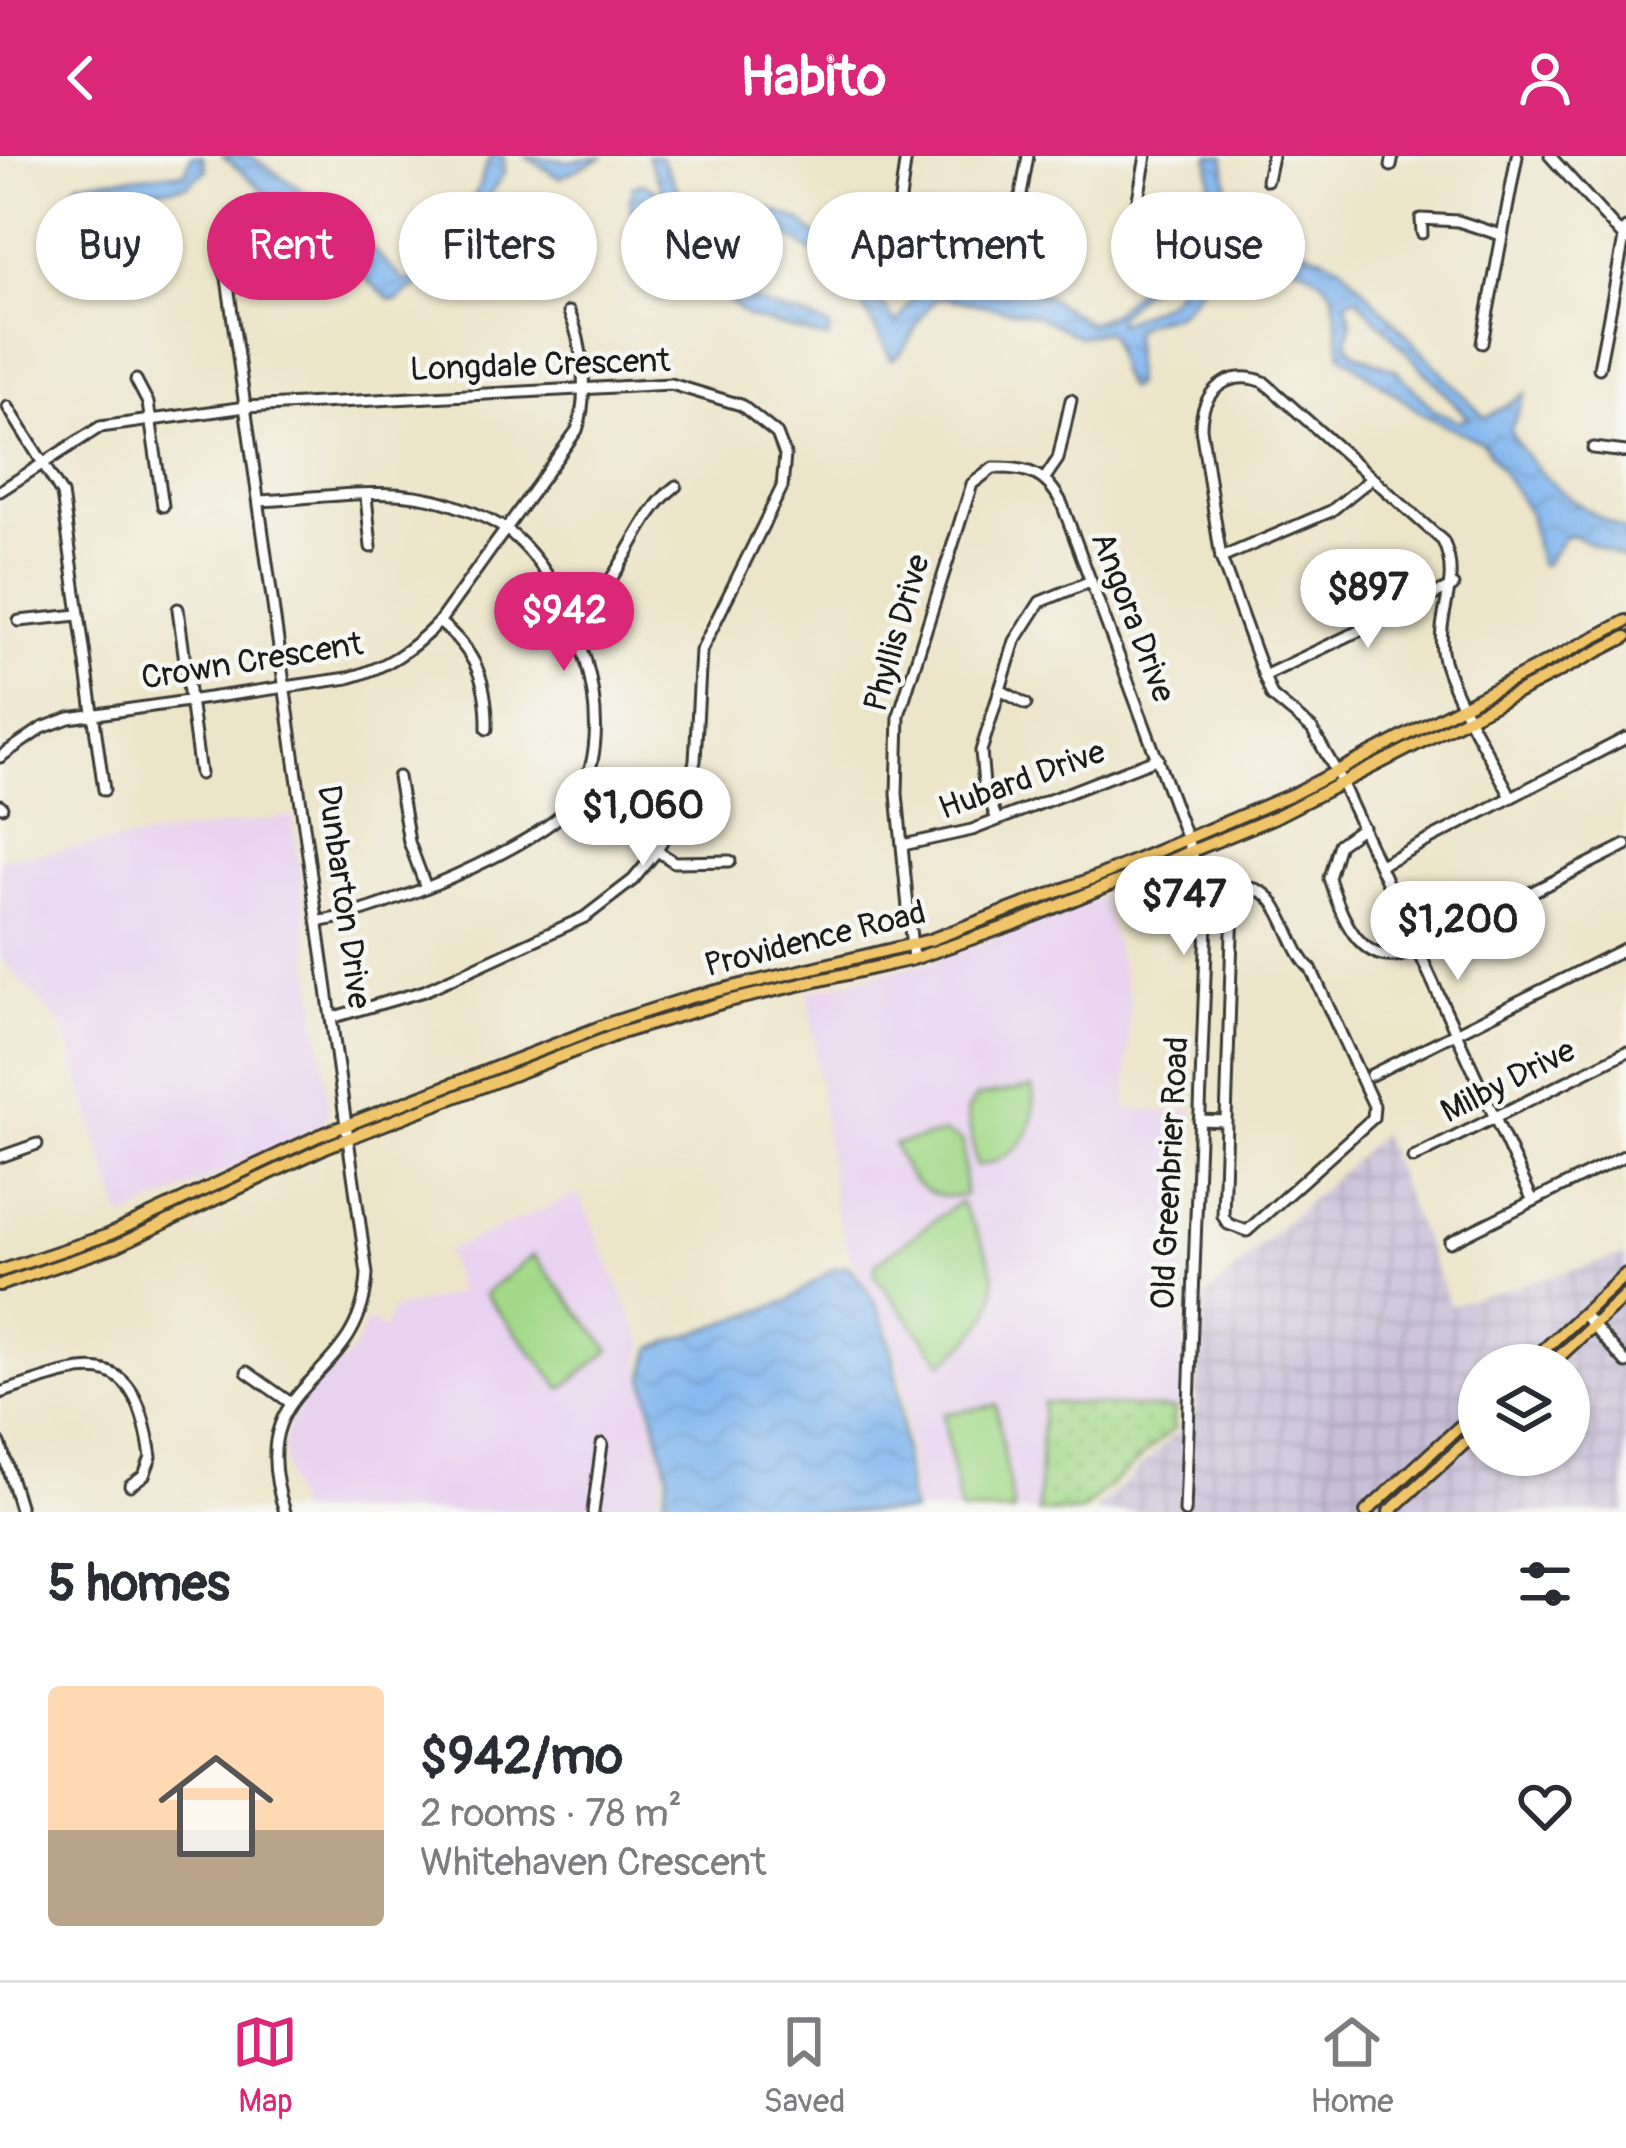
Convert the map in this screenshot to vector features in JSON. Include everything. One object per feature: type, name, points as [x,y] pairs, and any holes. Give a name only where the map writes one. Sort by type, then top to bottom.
[{"type":"main road","name":"Providence Road","points":[[0,1285],[141,1235],[344,1133],[660,1019],[913,958],[1193,845],[1340,779],[1624,633]]},
{"type":"main road","name":"Providence Road","points":[[0,1271],[133,1224],[665,1004],[915,944],[1193,845]]},
{"type":"main road","points":[[1550,1344],[1626,1274]]},
{"type":"main road","points":[[1573,1344],[1626,1295]]},
{"type":"main road","points":[[1366,1512],[1458,1428]]},
{"type":"main road","points":[[1389,1512],[1458,1449]]},
{"type":"street","points":[[901,192],[906,156]]},
{"type":"street","points":[[1022,192],[1028,156]]},
{"type":"street","points":[[1139,192],[1146,156]]},
{"type":"street","points":[[1267,180],[1271,156]]},
{"type":"street","points":[[1482,344],[1516,156]]},
{"type":"street","points":[[1550,156],[1625,235],[1599,368]]},
{"type":"street","points":[[1422,233],[1421,219],[1458,221],[1501,235]]},
{"type":"street","name":"Dunbarton Drive","points":[[227,300],[288,687],[334,1017],[344,1133],[367,1274],[360,1321],[344,1348],[288,1401]]},
{"type":"street","name":"Crown Crescent","points":[[0,757],[42,728],[94,713],[348,678],[390,664],[439,622],[571,441],[581,420],[578,339],[568,312]]},
{"type":"street","points":[[1510,797],[1441,644],[1453,586],[1450,556],[1433,527],[1264,382],[1234,378],[1216,387],[1206,398],[1201,419],[1221,558],[1264,676],[1272,695],[1312,729],[1340,779],[1492,1119],[1534,1201]]},
{"type":"street","points":[[136,380],[150,420],[163,506]]},
{"type":"street","name":"Longdale Crescent","points":[[0,491],[90,431],[246,407],[671,384],[712,393],[764,419],[777,434],[784,454],[782,488],[701,651],[694,760],[686,792],[657,850],[633,880],[585,917],[424,991],[334,1017]]},
{"type":"street","points":[[1045,478],[1058,459],[1071,400]]},
{"type":"street","points":[[8,407],[44,460],[64,505],[104,790]]},
{"type":"street","points":[[1593,448],[1626,452]]},
{"type":"street","name":"Phyllis Drive","points":[[913,958],[895,751],[906,680],[959,516],[981,472],[1016,468],[1045,478]]},
{"type":"street","name":"Angora Drive","points":[[1045,478],[1062,504],[1193,845]]},
{"type":"street","points":[[1221,558],[1331,511],[1372,478]]},
{"type":"street","points":[[569,614],[594,602],[653,507],[676,486]]},
{"type":"street","points":[[366,496],[371,547]]},
{"type":"street","points":[[260,501],[366,496],[435,500],[506,530],[554,584],[569,614],[591,685],[597,733],[578,798],[537,836],[378,907],[321,921]]},
{"type":"street","points":[[997,820],[981,769],[985,733],[1015,641],[1033,610],[1050,595],[1091,581]]},
{"type":"street","points":[[1264,676],[1453,586]]},
{"type":"street","points":[[178,608],[200,774]]},
{"type":"street","points":[[19,621],[78,615]]},
{"type":"street","points":[[439,622],[458,637],[478,667],[485,686],[487,729]]},
{"type":"street","points":[[1000,690],[1026,704]]},
{"type":"street","points":[[1380,865],[1626,738]]},
{"type":"street","name":"Hubard Drive","points":[[903,845],[953,837],[1158,758]]},
{"type":"street","points":[[398,777],[409,842],[425,885]]},
{"type":"street","points":[[578,798],[674,862],[730,860]]},
{"type":"street","points":[[1363,827],[1339,844],[1328,869],[1354,936],[1378,956],[1398,957],[1626,845]]},
{"type":"street","name":"Old Greenbrier Road","points":[[1185,1512],[1209,922],[1205,881],[1193,845]]},
{"type":"street","points":[[1249,889],[1261,889],[1271,899],[1299,958],[1311,969],[1374,1112],[1371,1123],[1246,1231],[1228,1225],[1223,1216],[1226,1121],[1233,904],[1249,889]]},
{"type":"street","points":[[1371,1075],[1626,948]]},
{"type":"street","name":"Milby Drive","points":[[1413,1158],[1626,1052]]},
{"type":"street","points":[[1199,1120],[1226,1121]]},
{"type":"street","points":[[0,1156],[37,1144]]},
{"type":"street","points":[[1450,1242],[1626,1155]]},
{"type":"street","points":[[1583,1314],[1626,1363]]},
{"type":"street","points":[[0,1393],[77,1368],[115,1372],[126,1383],[151,1457],[144,1475],[130,1485]]},
{"type":"street","points":[[247,1372],[288,1401],[276,1429],[272,1463],[285,1512]]},
{"type":"street","points":[[0,1443],[21,1512]]},
{"type":"street","points":[[593,1512],[602,1444]]},
{"type":"street","points":[[0,1497],[15,1492]]},
{"type":"shaded area","points":[[293,816],[329,1109],[324,1126],[122,1219],[64,1028],[0,957],[0,859]]},
{"type":"shaded area","points":[[1103,898],[1130,1001],[1126,1109],[1181,1113],[1191,1107],[1180,1405],[1175,1409],[1044,1403],[1038,1512],[914,1512],[904,1387],[894,1339],[850,1257],[834,1204],[808,991],[930,962]]},
{"type":"shaded area","points":[[1381,1134],[1450,1305],[1626,1255],[1626,1512],[1094,1512],[1195,1415],[1202,1301]]},
{"type":"shaded area","points":[[579,1194],[645,1346],[639,1365],[664,1469],[655,1512],[297,1512],[286,1478],[284,1445],[289,1422],[309,1391],[354,1350],[367,1321],[385,1329],[392,1310],[459,1293],[446,1251]]},
{"type":"green space","points":[[1032,1087],[1033,1116],[1024,1140],[1005,1157],[976,1166],[967,1111],[976,1097]]},
{"type":"green space","points":[[945,1133],[963,1142],[965,1195],[939,1195],[919,1186],[904,1168],[894,1144]]},
{"type":"green space","points":[[960,1202],[985,1250],[995,1288],[982,1324],[943,1363],[875,1276],[876,1263]]},
{"type":"green space","points":[[533,1255],[610,1350],[562,1389],[484,1294]]},
{"type":"green space","points":[[1043,1402],[1175,1409],[1174,1428],[1081,1512],[1038,1512]]},
{"type":"green space","points":[[996,1405],[1014,1512],[960,1512],[943,1414]]},
{"type":"water","points":[[191,156],[202,156],[206,170],[188,185],[71,192],[78,182],[185,172]]},
{"type":"water","points":[[223,156],[251,156],[304,192],[265,192]]},
{"type":"water","points":[[490,156],[504,156],[504,173],[491,192],[476,192]]},
{"type":"water","points":[[525,156],[568,161],[605,156],[559,178]]},
{"type":"water","points":[[647,156],[660,156],[679,192],[663,192]]},
{"type":"water","points":[[1209,156],[1224,156],[1228,192],[1211,192]]},
{"type":"water","points":[[643,183],[658,192],[631,192],[633,186]]},
{"type":"water","points":[[783,214],[807,227],[807,249],[783,233]]},
{"type":"water","points":[[1305,249],[1340,264],[1485,418],[1526,393],[1510,431],[1520,448],[1560,490],[1626,531],[1626,560],[1573,535],[1564,538],[1545,565],[1539,564],[1529,513],[1483,443],[1424,415],[1341,355],[1333,294],[1305,270]],"holes":[[[1358,297],[1468,418],[1459,421],[1434,410],[1397,371],[1355,353],[1347,341],[1351,323],[1346,301]]]},
{"type":"water","points":[[375,252],[399,276],[399,299],[390,300],[375,287]]},
{"type":"water","points":[[727,300],[754,300],[807,317],[830,328],[828,339],[747,317]]},
{"type":"water","points":[[858,300],[880,300],[897,324],[912,300],[937,300],[891,360]]},
{"type":"water","points":[[956,300],[1052,300],[1089,323],[1110,315],[1126,300],[1134,300],[1118,316],[1117,324],[1169,300],[1192,300],[1171,316],[1145,323],[1133,332],[1134,385],[1128,389],[1106,331],[1079,337],[1035,315]]},
{"type":"water","points":[[848,1266],[869,1292],[892,1351],[912,1512],[661,1512],[668,1474],[644,1376],[652,1348],[788,1301],[833,1269]]}]
